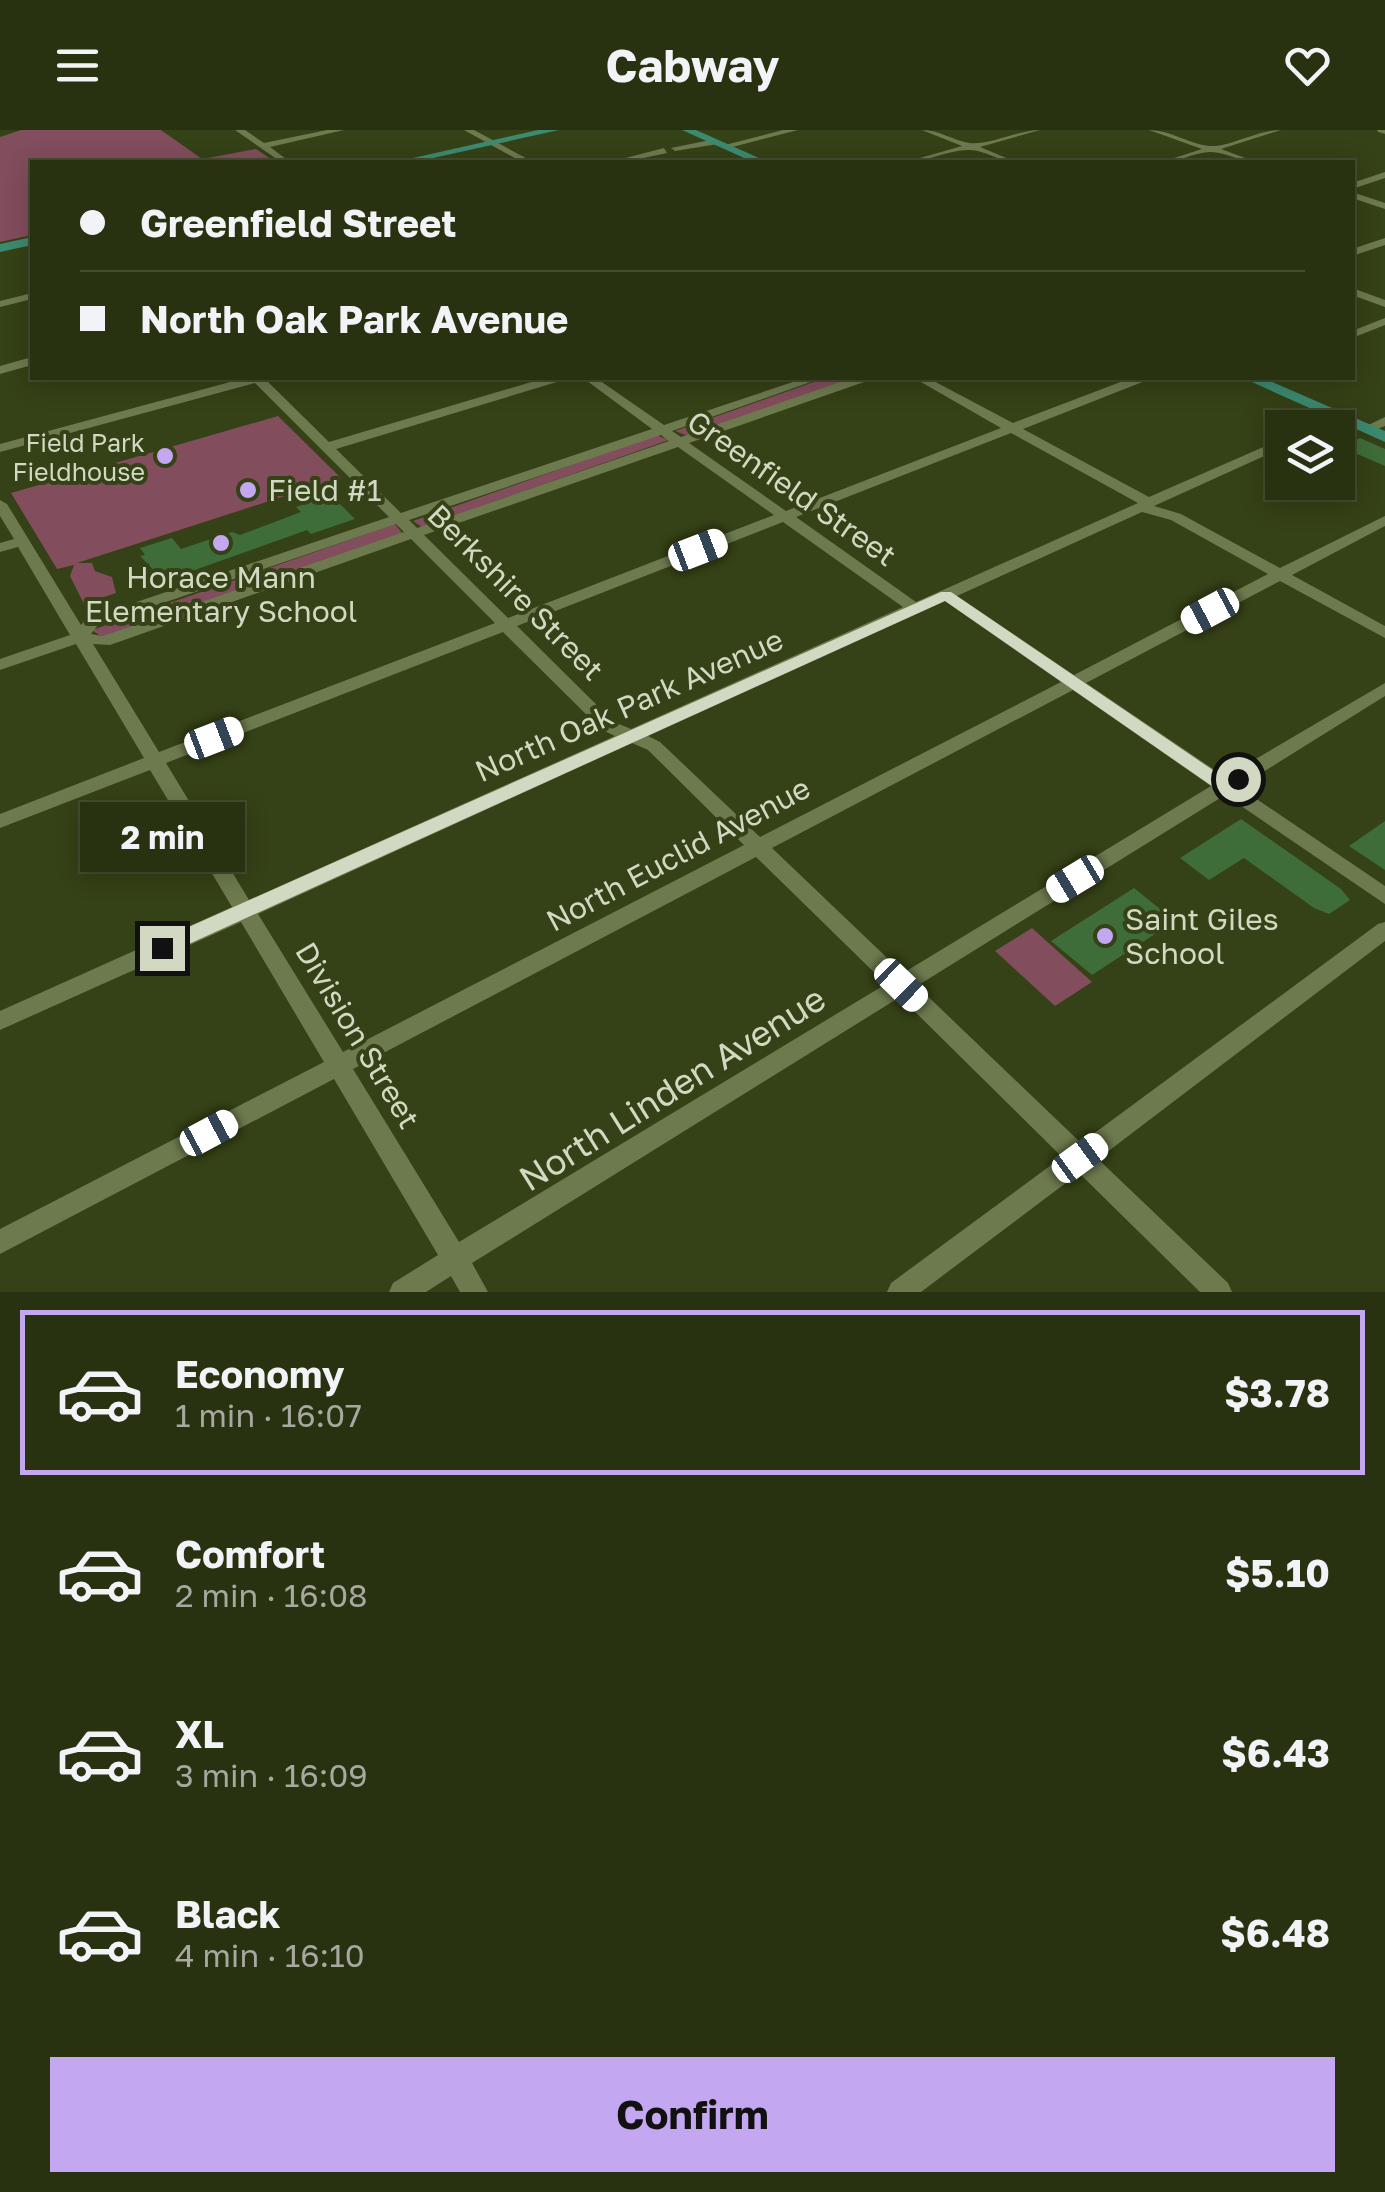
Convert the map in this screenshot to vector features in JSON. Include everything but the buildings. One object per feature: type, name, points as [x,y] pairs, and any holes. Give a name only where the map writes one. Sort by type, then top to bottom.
[{"type":"main road","points":[[411,160],[554,130]]},
{"type":"main road","points":[[686,130],[772,160]]},
{"type":"main road","points":[[715,141],[758,160]]},
{"type":"main road","points":[[0,248],[30,241]]},
{"type":"main road","points":[[1256,380],[1324,410]]},
{"type":"main road","points":[[1355,424],[1385,437]]},
{"type":"street","points":[[238,130],[283,160]]},
{"type":"street","points":[[261,146],[340,130]]},
{"type":"street","points":[[468,130],[524,160]]},
{"type":"street","points":[[676,148],[794,130]]},
{"type":"street","points":[[926,130],[1006,160]]},
{"type":"street","points":[[918,160],[1036,130]]},
{"type":"street","points":[[1153,130],[1246,160]]},
{"type":"street","points":[[1173,160],[1277,130]]},
{"type":"street","points":[[624,160],[664,151]]},
{"type":"street","points":[[1355,185],[1385,175]]},
{"type":"street","points":[[1355,196],[1385,206]]},
{"type":"street","points":[[1355,252],[1385,241]]},
{"type":"street","points":[[1355,293],[1385,304]]},
{"type":"street","points":[[0,304],[30,296]]},
{"type":"street","points":[[1355,334],[1385,321]]},
{"type":"street","points":[[0,370],[30,362]]},
{"type":"street","points":[[0,448],[250,380]]},
{"type":"street","name":"Berkshire Street","points":[[259,380],[608,726],[654,746],[1218,1292]]},
{"type":"street","points":[[327,447],[549,380]]},
{"type":"street","name":"Greenfield Street","points":[[592,380],[916,609]]},
{"type":"street","points":[[80,637],[92,622],[810,380]]},
{"type":"street","points":[[0,665],[80,637],[103,642],[858,380]]},
{"type":"street","points":[[924,380],[1385,632]]},
{"type":"street","points":[[0,821],[1136,380]]},
{"type":"street","points":[[1367,429],[1385,421]]},
{"type":"street","name":"North Oak Park Avenue","points":[[0,1021],[1265,451]]},
{"type":"street","name":"Division Street","points":[[0,504],[475,1292]]},
{"type":"street","name":"North Euclid Avenue","points":[[0,1242],[1385,520]]},
{"type":"street","points":[[0,548],[22,541]]},
{"type":"street","points":[[946,596],[1385,896]]},
{"type":"street","name":"North Linden Avenue","points":[[402,1292],[1385,688]]},
{"type":"street","points":[[900,1292],[1385,930]]},
{"type":"shaded area","points":[[21,130],[161,130],[202,159],[256,149],[272,160],[30,160],[30,235],[0,242],[0,137]]},
{"type":"shaded area","points":[[819,380],[850,380],[688,436],[675,431]]},
{"type":"shaded area","points":[[278,416],[341,478],[77,563],[92,563],[95,571],[112,577],[116,593],[84,604],[70,576],[74,565],[57,569],[11,493]]},
{"type":"shaded area","points":[[656,435],[669,440],[422,527],[413,521]]},
{"type":"shaded area","points":[[395,524],[403,534],[102,637],[92,630]]},
{"type":"shaded area","points":[[1032,928],[1092,982],[1055,1006],[995,951]]},
{"type":"place","name":"Field Park Fieldhouse","points":[[165,456]]},
{"type":"place","name":"Field #1","points":[[248,490]]},
{"type":"place","name":"Horace Mann Elementary School","points":[[221,543]]},
{"type":"place","name":"Saint Giles School","points":[[1105,936]]},
{"type":"route","points":[[162,948],[946,596],[1226,787],[1238,779]]}]
